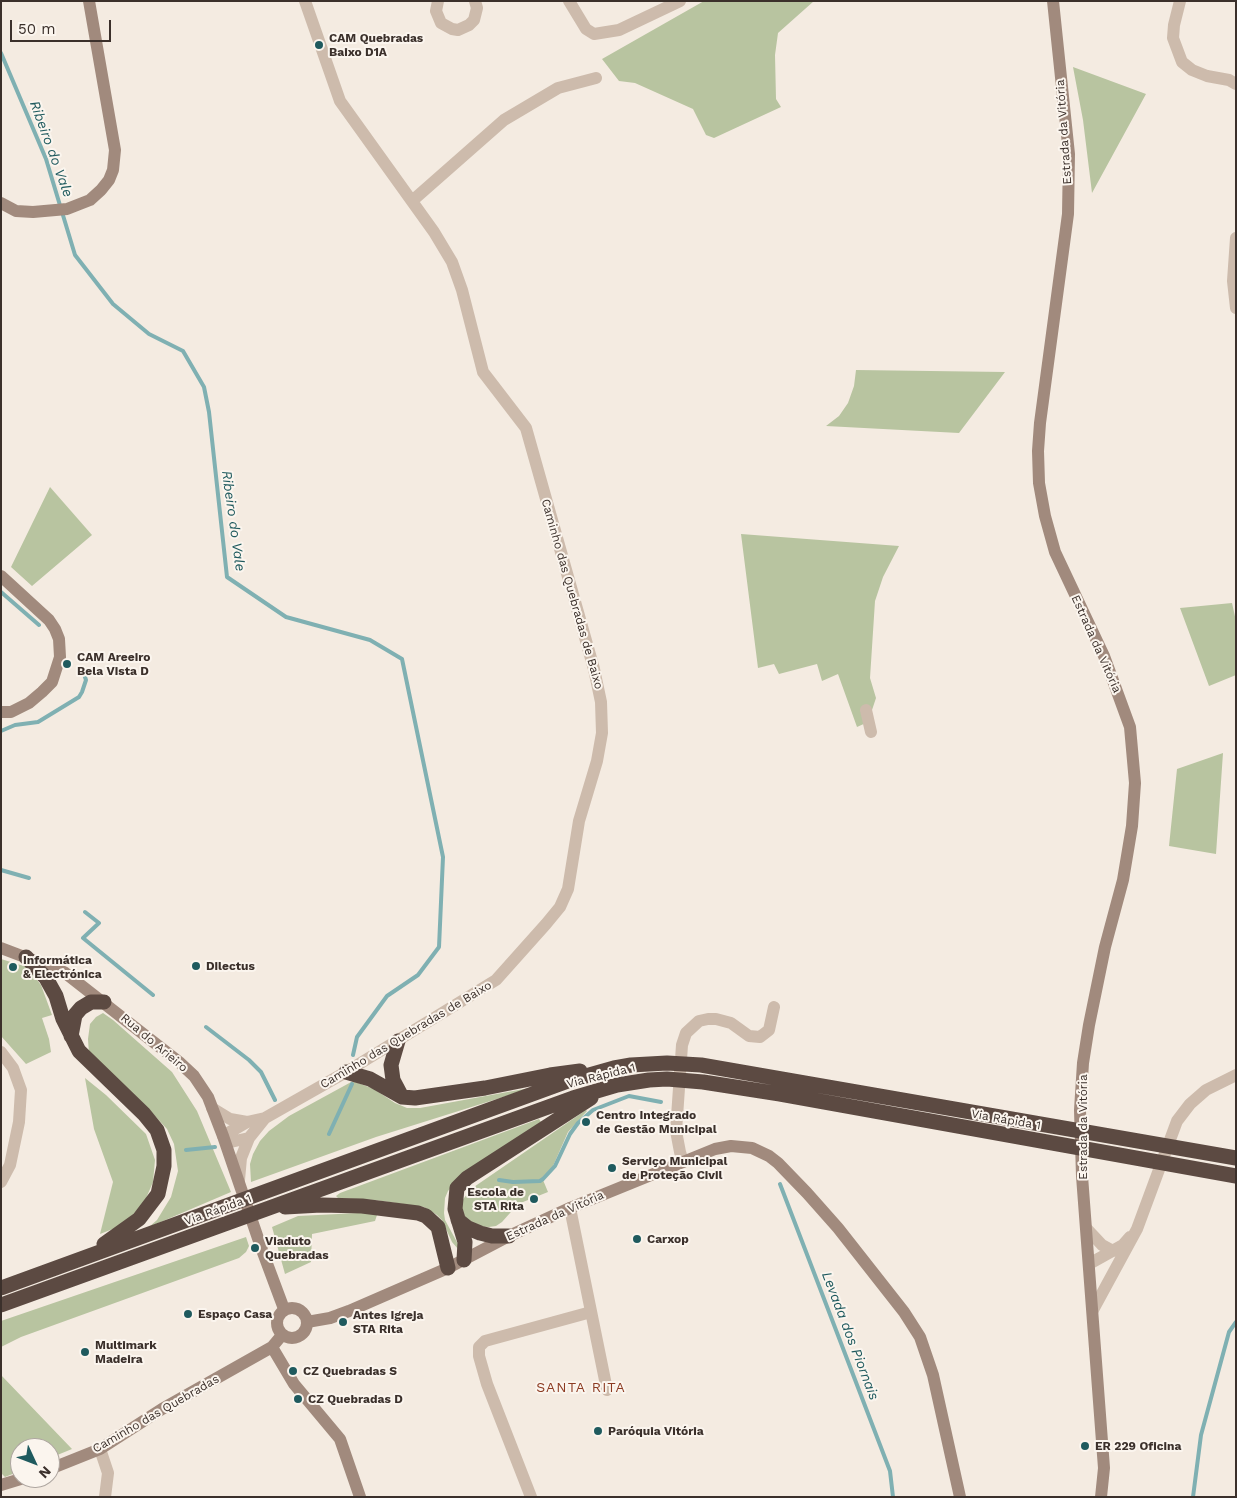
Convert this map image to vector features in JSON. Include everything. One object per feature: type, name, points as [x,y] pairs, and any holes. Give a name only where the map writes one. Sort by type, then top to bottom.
[{"type":"highway","points":[[26,957],[46,978],[56,996],[71,1036],[79,1051],[144,1114],[156,1130],[164,1150],[164,1166],[158,1194],[139,1218],[120,1234],[80,1259]]},
{"type":"highway","points":[[71,1036],[75,1015],[81,1008],[91,1002],[104,1002]]},
{"type":"highway","points":[[398,1041],[391,1065],[393,1080],[402,1097]]},
{"type":"highway","name":"Via Rápida 1","points":[[1,1288],[568,1081],[614,1068],[649,1063],[684,1063],[783,1079],[1234,1158]]},
{"type":"highway","points":[[346,1072],[370,1079],[402,1097],[416,1098],[485,1088],[565,1072],[614,1068]]},
{"type":"highway","name":"Via Rápida 1","points":[[1,1305],[528,1113],[598,1090],[649,1080],[685,1080],[780,1094],[1233,1176]]},
{"type":"highway","points":[[464,1260],[465,1242],[455,1208],[457,1188],[467,1178],[593,1097],[617,1085]]},
{"type":"highway","points":[[268,1208],[321,1205],[362,1206],[418,1213],[426,1216],[438,1227],[448,1268]]},
{"type":"highway","points":[[458,1220],[468,1228],[480,1233],[492,1236],[509,1236]]},
{"type":"main road","points":[[1,202],[16,211],[33,212],[67,208],[90,200],[102,190],[109,180],[113,170],[115,150],[89,1]]},
{"type":"main road","name":"Estrada da Vitória","points":[[1053,1],[1069,154],[1068,206],[1040,423],[1038,451],[1039,483],[1045,516],[1055,552],[1104,656],[1130,727],[1135,783],[1132,826],[1123,880],[1105,947],[1089,1024],[1083,1063],[1080,1110],[1082,1176],[1104,1468],[1101,1497]]},
{"type":"main road","points":[[1,576],[50,620],[59,639],[60,657],[52,682],[42,692],[29,703],[11,712],[1,712]]},
{"type":"main road","name":"Rua do Arieiro","points":[[1,948],[64,972],[104,1002],[194,1076],[208,1097],[225,1140],[284,1309]]},
{"type":"main road","name":"Estrada da Vitória","points":[[307,1322],[330,1318],[448,1268],[509,1236],[570,1208],[715,1148],[731,1146],[752,1148],[769,1156],[778,1164],[838,1228],[904,1312],[920,1337],[933,1375],[960,1497]]},
{"type":"main road","points":[[294,1308],[303,1312],[307,1322],[304,1331],[291,1338],[282,1335],[276,1321],[284,1309],[294,1308]]},
{"type":"main road","name":"Caminho das Quebradas","points":[[60,1465],[100,1448],[162,1409],[272,1347],[282,1335]]},
{"type":"main road","points":[[272,1347],[294,1384],[340,1439],[360,1497]]},
{"type":"street","name":"Caminho das Quebradas de Baixo","points":[[212,1108],[230,1119],[247,1122],[265,1118],[398,1041],[496,980],[530,944],[560,907],[568,890],[579,821],[597,760],[602,733],[601,702],[594,669],[526,428],[482,372],[462,290],[452,262],[434,232],[340,100],[304,1]]},
{"type":"street","points":[[438,1],[436,11],[441,23],[458,30],[464,29],[474,20],[477,8],[475,1]]},
{"type":"street","points":[[569,1],[586,29],[594,34],[619,30],[680,1]]},
{"type":"street","points":[[1180,1],[1173,38],[1182,62],[1192,70],[1207,76],[1221,77],[1236,84]]},
{"type":"street","points":[[412,202],[504,120],[558,88],[596,78]]},
{"type":"street","points":[[1236,238],[1233,281],[1236,308]]},
{"type":"street","points":[[866,710],[871,732]]},
{"type":"street","points":[[683,1162],[676,1135],[682,1048],[686,1033],[698,1021],[708,1019],[724,1020],[749,1036],[760,1037],[769,1030],[774,1006]]},
{"type":"street","points":[[1,1052],[13,1068],[21,1090],[19,1122],[10,1165],[1,1182]]},
{"type":"street","points":[[1093,1310],[1137,1229],[1176,1121],[1190,1104],[1206,1090],[1236,1075]]},
{"type":"street","name":"Caminho das Quebradas de Baixo","points":[[239,1180],[241,1158],[250,1138],[265,1118]]},
{"type":"street","name":"Caminho das Quebradas de Baixo","points":[[225,1140],[247,1122]]},
{"type":"street","points":[[225,1140],[250,1138]]},
{"type":"street","points":[[570,1208],[607,1390]]},
{"type":"street","points":[[1087,1229],[1102,1245],[1113,1251]]},
{"type":"street","points":[[1089,1264],[1123,1246],[1137,1229]]},
{"type":"street","points":[[531,1497],[487,1384],[479,1356],[479,1347],[485,1341],[592,1312]]},
{"type":"street","points":[[100,1448],[108,1473],[104,1497]]},
{"type":"green space","points":[[704,1],[814,1],[778,33],[775,55],[776,99],[781,107],[714,138],[706,135],[693,109],[635,83],[619,81],[602,59]]},
{"type":"green space","points":[[1073,67],[1146,94],[1092,193],[1083,120]]},
{"type":"green space","points":[[856,370],[1005,372],[959,433],[826,426],[839,416],[848,403],[854,386]]},
{"type":"green space","points":[[50,487],[92,535],[32,586],[11,567]]},
{"type":"green space","points":[[741,534],[899,546],[883,577],[875,601],[870,678],[876,698],[868,722],[857,727],[838,674],[822,681],[817,664],[779,674],[774,664],[758,668]]},
{"type":"green space","points":[[1232,603],[1236,621],[1236,675],[1209,686],[1180,608]]},
{"type":"green space","points":[[1223,753],[1216,854],[1169,846],[1177,769]]},
{"type":"green space","points":[[1,959],[27,967],[41,985],[52,1015],[42,1018],[51,1052],[26,1064],[1,1036]]},
{"type":"green space","points":[[103,1013],[172,1072],[197,1111],[231,1192],[149,1227],[157,1220],[171,1197],[178,1171],[174,1144],[167,1129],[156,1117],[89,1054],[90,1024]]},
{"type":"green space","points":[[85,1078],[106,1095],[146,1134],[155,1160],[153,1182],[144,1203],[123,1225],[100,1234],[113,1182],[94,1129]]},
{"type":"green space","points":[[353,1081],[374,1089],[395,1103],[407,1108],[420,1108],[535,1087],[376,1137],[251,1182],[250,1164],[253,1154],[260,1141],[269,1131],[289,1116]]},
{"type":"green space","points":[[586,1110],[568,1132],[553,1166],[543,1180],[548,1192],[518,1204],[496,1226],[475,1226],[463,1215],[461,1202],[471,1189]]},
{"type":"green space","points":[[539,1119],[541,1122],[456,1182],[448,1191],[445,1198],[445,1220],[458,1244],[458,1249],[452,1242],[442,1220],[424,1207],[375,1200],[338,1198],[336,1196],[340,1193]]},
{"type":"green space","points":[[378,1212],[375,1221],[312,1234],[311,1262],[285,1274],[272,1227],[298,1216]]},
{"type":"green space","points":[[246,1237],[249,1246],[246,1252],[239,1258],[21,1337],[1,1347],[1,1321]]},
{"type":"green space","points":[[1,1375],[72,1449],[60,1454],[60,1438],[10,1438],[10,1475],[5,1477],[1,1473]]},
{"type":"waterway","name":"Ribeiro do Vale","points":[[1,53],[46,159],[75,255],[113,304],[149,334],[183,351],[204,387],[209,412],[227,577],[286,617],[370,640],[402,659],[443,857],[439,947],[418,975],[387,996],[357,1037],[353,1055]]},
{"type":"waterway","name":"Levada dos Piornais","points":[[1,592],[39,625]]},
{"type":"waterway","name":"Levada dos Piornais","points":[[1,731],[15,725],[38,722],[79,697],[86,680],[82,668]]},
{"type":"waterway","name":"Levada dos Piornais","points":[[1,870],[29,878]]},
{"type":"waterway","name":"Levada dos Piornais","points":[[85,912],[99,923],[83,938],[153,995]]},
{"type":"waterway","name":"Levada dos Piornais","points":[[206,1027],[249,1060],[261,1072],[275,1100]]},
{"type":"waterway","points":[[329,1134],[352,1084]]},
{"type":"waterway","name":"Levada dos Piornais","points":[[499,1180],[513,1182],[540,1181],[543,1179],[555,1166],[570,1134],[578,1123],[593,1110],[629,1096],[661,1102]]},
{"type":"waterway","points":[[186,1150],[215,1147]]},
{"type":"waterway","name":"Levada dos Piornais","points":[[780,1184],[890,1471],[893,1497]]},
{"type":"waterway","name":"Levada dos Piornais","points":[[1193,1497],[1201,1435],[1229,1332],[1236,1322]]},
{"type":"place","name":"CAM Quebradas Baixo D1A","points":[[319,45]]},
{"type":"place","name":"CAM Areeiro Bela Vista D","points":[[67,664]]},
{"type":"place","name":"Dilectus","points":[[196,966]]},
{"type":"place","name":"Informática & Electrónica","points":[[13,967]]},
{"type":"place","name":"Centro Integrado de Gestão Municipal","points":[[586,1122]]},
{"type":"place","name":"Serviço Municipal de Proteção Civil","points":[[612,1168]]},
{"type":"place","name":"Escola de STA Rita","points":[[534,1199]]},
{"type":"place","name":"Carxop","points":[[637,1239]]},
{"type":"place","name":"Viaduto Quebradas","points":[[255,1248]]},
{"type":"place","name":"Espaço Casa","points":[[188,1314]]},
{"type":"place","name":"Antes Igreja STA Rita","points":[[343,1322]]},
{"type":"place","name":"Multimark Madeira","points":[[85,1352]]},
{"type":"place","name":"CZ Quebradas S","points":[[293,1371]]},
{"type":"place","name":"CZ Quebradas D","points":[[298,1399]]},
{"type":"place","name":"Paróquia Vitória","points":[[598,1431]]},
{"type":"place","name":"ER 229 Oficina","points":[[1085,1446]]},
{"type":"district","name":"SANTA RITA","points":[[581,1388]]}]
